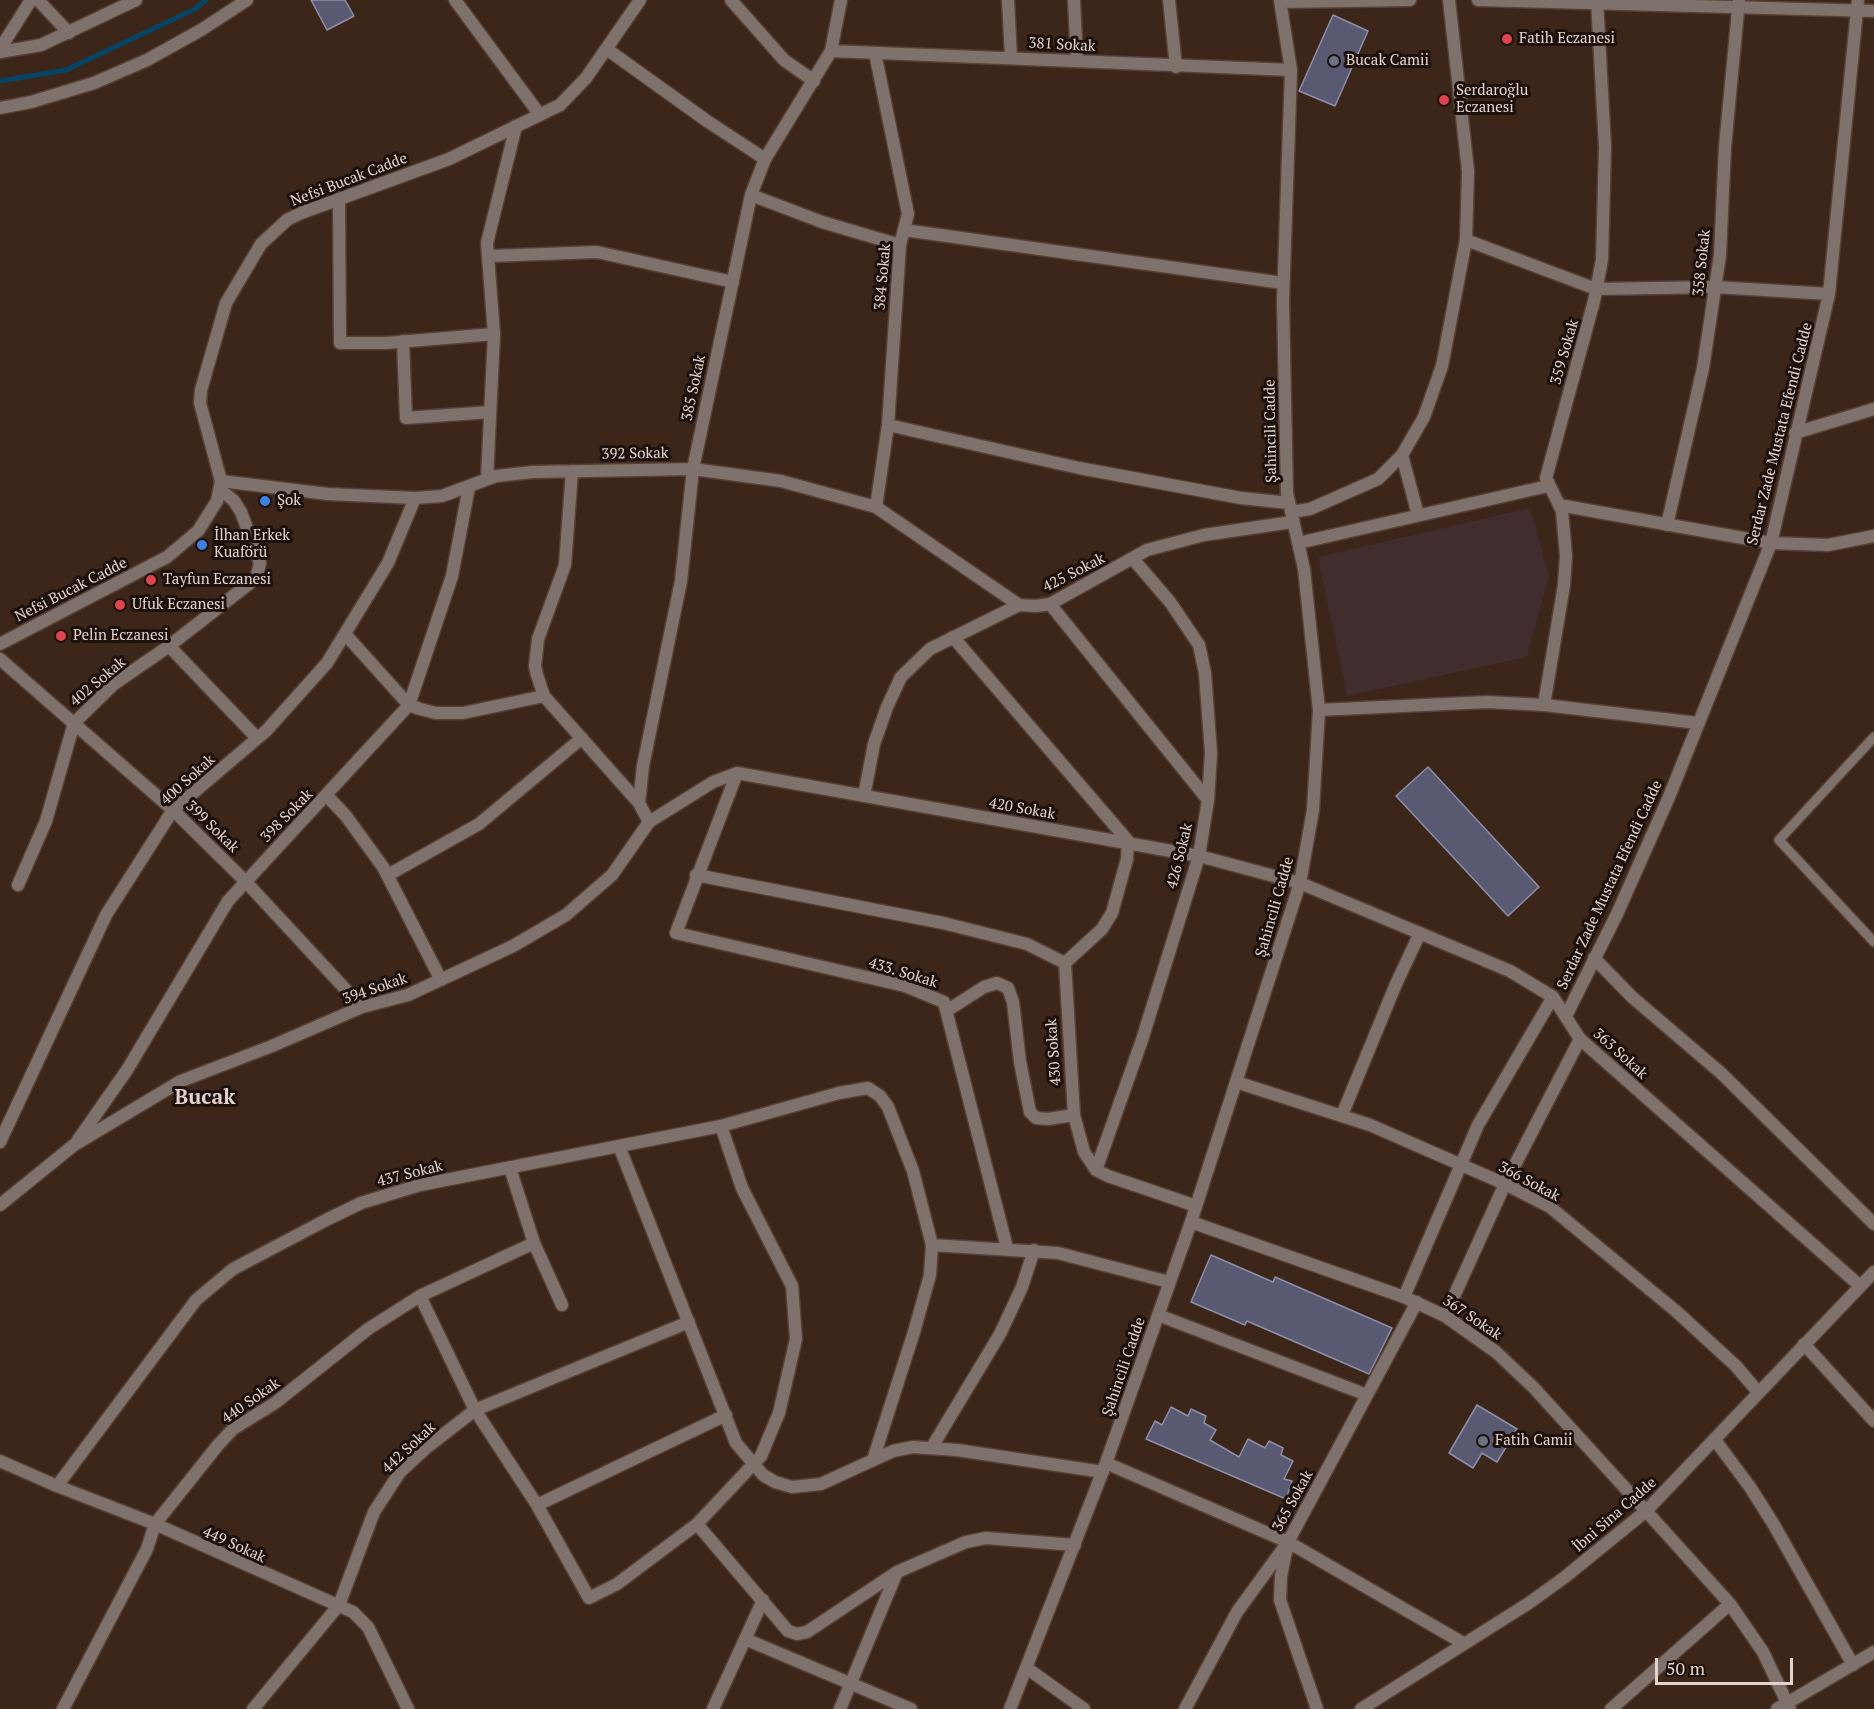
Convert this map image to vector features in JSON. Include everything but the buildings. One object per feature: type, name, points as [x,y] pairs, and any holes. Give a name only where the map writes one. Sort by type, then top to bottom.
[{"type":"street","points":[[0,51],[31,0]]},
{"type":"street","points":[[38,0],[69,33]]},
{"type":"street","points":[[0,51],[41,45],[135,0]]},
{"type":"street","points":[[0,108],[32,102],[94,83],[147,60],[201,30],[247,0]]},
{"type":"street","points":[[455,0],[540,115]]},
{"type":"street","name":"Nefsi Bucak Cadde","points":[[0,644],[167,557],[183,546],[198,531],[218,501],[221,485],[200,403],[206,369],[226,303],[235,284],[261,244],[287,220],[449,159],[560,105],[586,78],[608,50],[640,0]]},
{"type":"street","points":[[731,0],[784,60],[814,81]]},
{"type":"street","name":"385 Sokak","points":[[639,803],[643,766],[681,581],[693,468],[751,195],[765,159],[831,51],[841,0]]},
{"type":"street","points":[[1008,0],[1011,57]]},
{"type":"street","points":[[1074,0],[1077,61]]},
{"type":"street","points":[[1169,0],[1176,67]]},
{"type":"street","points":[[1280,1],[1410,0]]},
{"type":"street","points":[[888,425],[1079,468],[1290,507],[1310,509],[1378,479],[1402,455],[1424,417],[1442,366],[1466,240],[1468,171],[1449,0]]},
{"type":"street","points":[[1478,0],[1858,5],[1874,11]]},
{"type":"street","name":"Şahincili Cadde","points":[[1010,1709],[1028,1669],[1104,1467],[1191,1222],[1300,883],[1313,810],[1319,710],[1311,623],[1290,507],[1283,283],[1291,70],[1280,1]]},
{"type":"street","name":"359 Sokak","points":[[1548,486],[1547,470],[1602,260],[1605,147],[1597,2]]},
{"type":"street","name":"358 Sokak","points":[[1667,525],[1703,368],[1720,255],[1728,114],[1739,5]]},
{"type":"street","name":"Serdar Zade Mustata Efendi Cadde","points":[[1566,1016],[1669,797],[1770,543],[1829,294],[1858,5]]},
{"type":"street","points":[[608,50],[707,121],[765,159]]},
{"type":"street","name":"381 Sokak","points":[[831,51],[1291,70]]},
{"type":"street","name":"384 Sokak","points":[[875,53],[908,214],[900,245],[888,425],[876,507]]},
{"type":"street","points":[[487,480],[494,334],[489,230],[516,126]]},
{"type":"street","points":[[751,195],[822,222],[900,245]]},
{"type":"street","points":[[339,199],[340,343],[494,334]]},
{"type":"street","points":[[904,230],[1283,283]]},
{"type":"street","points":[[1466,240],[1596,289],[1715,287],[1829,294]]},
{"type":"street","points":[[490,256],[597,252],[733,282]]},
{"type":"street","points":[[403,341],[406,418],[490,412]]},
{"type":"street","points":[[1795,433],[1874,409]]},
{"type":"street","points":[[1402,455],[1418,515]]},
{"type":"street","name":"392 Sokak","points":[[221,485],[328,494],[416,498],[442,496],[496,476],[533,472],[693,468],[781,481],[876,507],[1019,605]]},
{"type":"street","points":[[572,471],[565,565],[544,622],[535,666],[544,696],[639,803],[649,822]]},
{"type":"street","name":"402 Sokak","points":[[18,885],[46,821],[74,723],[114,684],[169,646],[250,583],[257,575],[260,563],[241,512],[221,485]]},
{"type":"street","points":[[1298,543],[1548,486],[1558,505],[1564,524],[1564,585],[1544,705]]},
{"type":"street","name":"398 Sokak","points":[[74,1145],[126,1070],[203,940],[245,880],[327,796],[409,705],[452,576],[469,487]]},
{"type":"street","name":"400 Sokak","points":[[0,1142],[106,915],[173,810],[257,738],[327,663],[388,563],[416,498]]},
{"type":"street","points":[[1558,505],[1770,543],[1828,545],[1874,536]]},
{"type":"street","name":"425 Sokak","points":[[864,796],[881,720],[901,677],[930,649],[1019,605],[1050,604],[1156,547],[1204,535],[1290,507]]},
{"type":"street","name":"426 Sokak","points":[[1096,1170],[1142,1040],[1199,856],[1208,800],[1211,753],[1205,673],[1199,645],[1170,602],[1133,559]]},
{"type":"street","points":[[1050,604],[1208,800]]},
{"type":"street","points":[[345,634],[409,705],[436,713],[463,713],[544,696]]},
{"type":"street","points":[[737,773],[696,875],[943,922],[1027,944],[1065,963],[1102,929],[1112,913],[1127,859],[1128,841],[952,637]]},
{"type":"street","points":[[169,646],[257,738]]},
{"type":"street","name":"399 Sokak","points":[[0,659],[173,810],[245,880],[362,1007]]},
{"type":"street","points":[[1319,710],[1487,702],[1544,705],[1698,723]]},
{"type":"street","points":[[388,875],[479,824],[582,738]]},
{"type":"street","name":"420 Sokak","points":[[737,773],[1128,841],[1199,856],[1300,883]]},
{"type":"street","name":"394 Sokak","points":[[0,1205],[74,1145],[181,1081],[272,1046],[362,1007],[408,994],[441,980],[513,946],[566,915],[612,875],[649,822],[713,782],[737,773]]},
{"type":"street","points":[[327,796],[346,816],[388,875],[441,980]]},
{"type":"street","name":"433. Sokak","points":[[696,875],[676,933],[904,986],[935,997],[944,1002],[948,1010]]},
{"type":"street","name":"363 Sokak","points":[[1300,883],[1510,971],[1553,997],[1580,1039],[1859,1285]]},
{"type":"street","points":[[1342,1115],[1396,984],[1420,933]]},
{"type":"street","points":[[1594,958],[1632,996],[1720,1073],[1874,1224]]},
{"type":"street","name":"430 Sokak","points":[[1065,963],[1074,1115],[1084,1152],[1096,1170]]},
{"type":"street","points":[[1007,1248],[948,1010],[984,987],[997,983],[1008,988],[1013,1002],[1020,1062],[1030,1112],[1036,1118],[1048,1119],[1074,1115]]},
{"type":"street","points":[[1404,1297],[1478,1125],[1553,997]]},
{"type":"street","points":[[1445,1316],[1505,1184],[1580,1039]]},
{"type":"street","name":"366 Sokak","points":[[1236,1082],[1342,1115],[1461,1164],[1550,1207],[1677,1312],[1736,1366],[1758,1392]]},
{"type":"street","name":"437 Sokak","points":[[57,1486],[196,1300],[233,1269],[361,1203],[420,1185],[721,1126],[868,1088],[880,1096],[888,1107],[913,1171],[932,1245]]},
{"type":"street","points":[[420,1296],[475,1410],[537,1505],[589,1598],[641,1568],[697,1524],[761,1456],[779,1413],[796,1339],[792,1286],[742,1188],[721,1126]]},
{"type":"street","points":[[620,1146],[736,1443],[743,1455],[775,1482],[792,1487],[829,1481],[901,1448],[932,1448],[1104,1467],[1288,1542],[1462,1643]]},
{"type":"street","points":[[510,1168],[534,1243],[562,1305]]},
{"type":"street","points":[[1096,1170],[1196,1206]]},
{"type":"street","name":"367 Sokak","points":[[1191,1222],[1417,1302],[1445,1316],[1496,1352],[1534,1388],[1730,1604],[1763,1652],[1785,1707]]},
{"type":"street","name":"440 Sokak","points":[[63,1709],[147,1549],[155,1524],[196,1470],[233,1429],[275,1403],[368,1329],[420,1296],[534,1243]]},
{"type":"street","points":[[873,1460],[930,1275],[932,1245],[1034,1250],[1090,1260],[1168,1282]]},
{"type":"street","points":[[932,1448],[995,1344],[1022,1287],[1034,1250]]},
{"type":"street","name":"İbni Sina Cadde","points":[[1361,1709],[1565,1577],[1646,1511],[1859,1285],[1874,1272]]},
{"type":"street","name":"365 Sokak","points":[[1185,1709],[1237,1612],[1288,1542],[1417,1302]]},
{"type":"street","points":[[1158,1315],[1367,1395]]},
{"type":"street","name":"442 Sokak","points":[[253,1709],[339,1605],[374,1512],[386,1491],[426,1448],[475,1410],[689,1322]]},
{"type":"street","points":[[1804,1344],[1874,1421]]},
{"type":"street","points":[[537,1505],[726,1415]]},
{"type":"street","points":[[1715,1440],[1774,1526],[1853,1665]]},
{"type":"street","name":"449 Sokak","points":[[0,1461],[155,1524],[260,1573],[353,1612],[368,1627],[393,1683],[408,1709]]},
{"type":"street","points":[[697,1524],[788,1631],[797,1634],[807,1632],[897,1572],[948,1549],[986,1538],[1075,1545]]},
{"type":"street","points":[[1288,1542],[1281,1576],[1280,1600],[1317,1709]]},
{"type":"street","points":[[840,1709],[897,1572]]},
{"type":"street","points":[[713,1709],[763,1600]]},
{"type":"street","points":[[1611,1709],[1730,1604]]},
{"type":"street","points":[[745,1639],[849,1685],[911,1709]]},
{"type":"street","points":[[1785,1707],[1874,1652]]},
{"type":"street","points":[[1028,1669],[1084,1709]]},
{"type":"lane","points":[[1874,737],[1779,840],[1874,942]]},
{"type":"shaded area","points":[[1530,508],[1549,576],[1527,657],[1347,696],[1318,557]]},
{"type":"waterway","points":[[0,81],[66,70],[195,9],[206,0]]},
{"type":"place","name":"Fatih Eczanesi","points":[[1507,39]]},
{"type":"place","name":"Bucak Camii","points":[[1334,61]]},
{"type":"place","name":"Serdaroğlu Eczanesi","points":[[1444,100]]},
{"type":"place","name":"Şok","points":[[265,501]]},
{"type":"place","name":"İlhan Erkek Kuaförü","points":[[202,545]]},
{"type":"place","name":"Tayfun Eczanesi","points":[[151,580]]},
{"type":"place","name":"Ufuk Eczanesi","points":[[120,605]]},
{"type":"place","name":"Pelin Eczanesi","points":[[61,636]]},
{"type":"place","name":"Fatih Camii","points":[[1483,1441]]},
{"type":"district","name":"Bucak","points":[[205,1098]]}]
